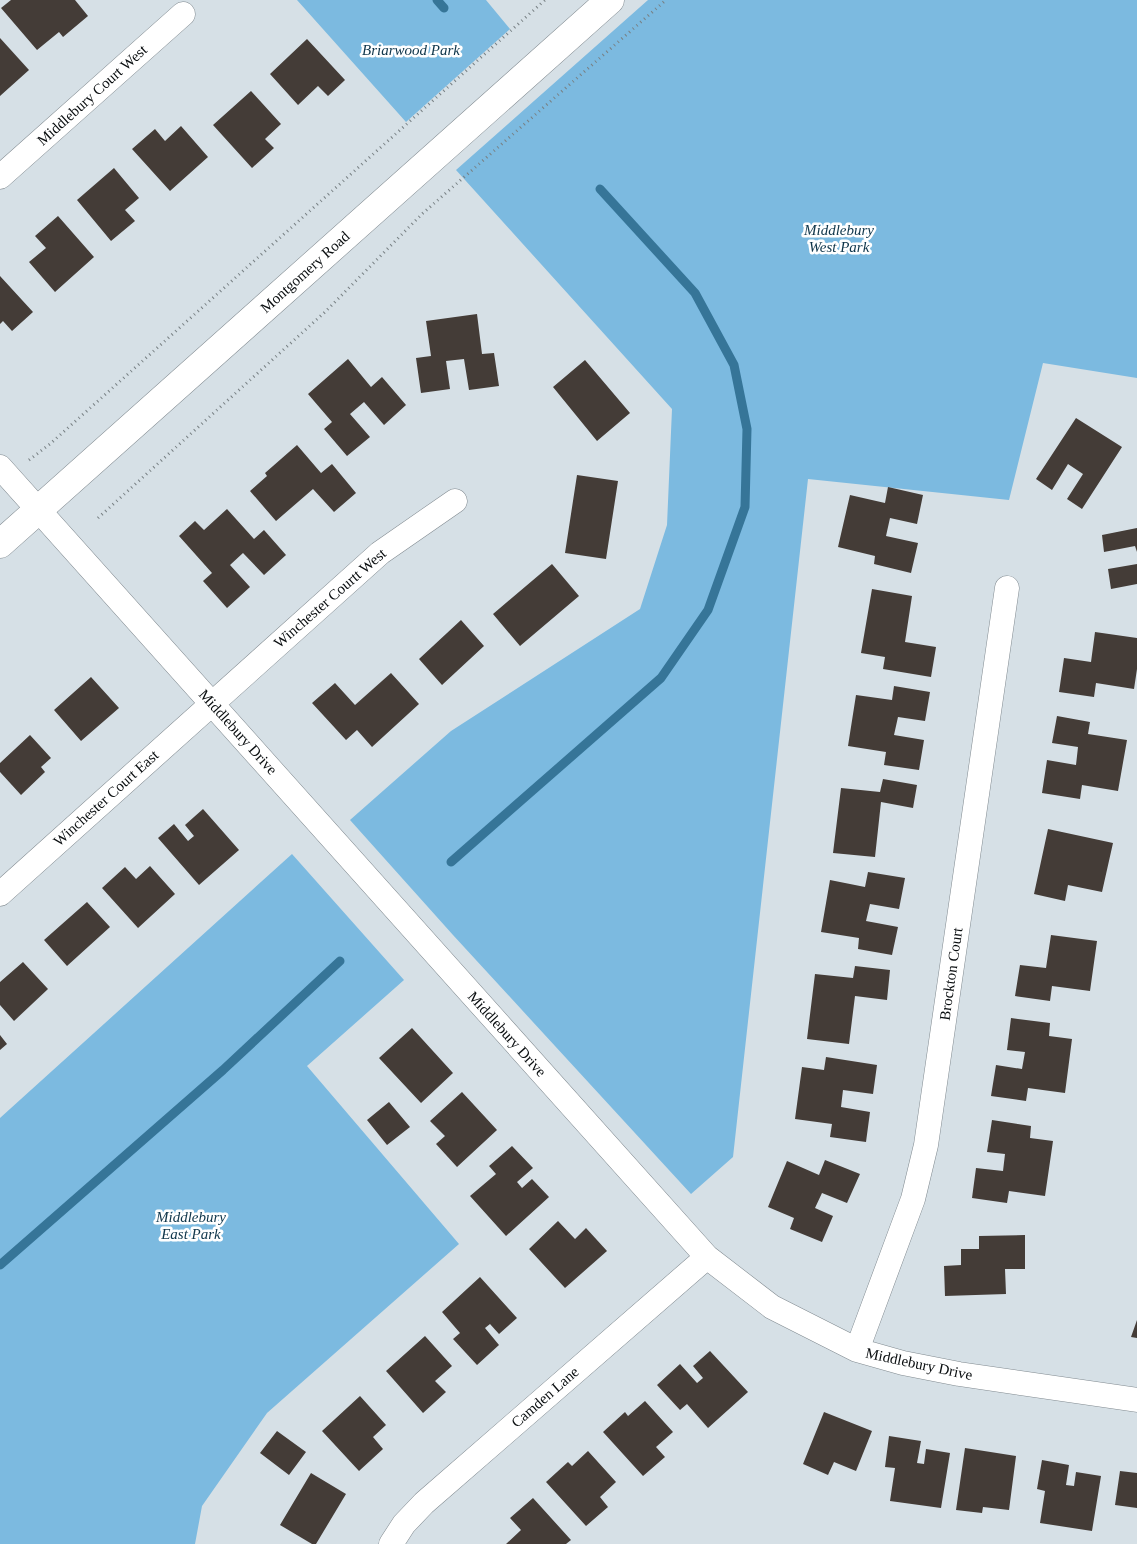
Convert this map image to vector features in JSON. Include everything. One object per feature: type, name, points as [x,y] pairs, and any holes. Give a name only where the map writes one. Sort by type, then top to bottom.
[{"type":"street","name":"Montgomery Road","points":[[0,544],[610,0]]},
{"type":"street","name":"Middlebury Court West","points":[[0,177],[183,14]]},
{"type":"street","name":"Middlebury Drive","points":[[0,467],[707,1257],[772,1307],[857,1350],[903,1363],[958,1374],[1137,1400]]},
{"type":"street","name":"Winchester Courtt West","points":[[212,703],[380,553],[456,501]]},
{"type":"street","name":"Brockton Court","points":[[857,1350],[913,1199],[926,1145],[1007,588]]},
{"type":"street","name":"Winchester Court East","points":[[0,894],[212,703]]},
{"type":"street","name":"Camden Lane","points":[[391,1544],[404,1524],[424,1502],[707,1257]]},
{"type":"path","points":[[28,460],[50,444],[545,0]]},
{"type":"path","points":[[98,518],[325,312],[422,214],[666,0]]},
{"type":"green space","name":"Briarwood Park","points":[[297,0],[486,0],[510,29],[406,122]]},
{"type":"green space","name":"Middlebury West Park","points":[[648,0],[1137,0],[1137,378],[1043,363],[1009,500],[808,479],[733,1157],[691,1194],[350,820],[451,731],[640,609],[667,525],[672,409],[456,170]]},
{"type":"green space","name":"Middlebury East Park","points":[[292,854],[404,980],[307,1066],[459,1244],[267,1413],[202,1506],[195,1544],[0,1544],[0,1118]]},
{"type":"building","points":[[11,0],[75,0],[88,16],[63,37],[59,32],[37,50],[1,8]]},
{"type":"building","points":[[0,38],[29,70],[0,96]]},
{"type":"building","points":[[307,39],[345,80],[328,96],[318,86],[298,105],[270,74]]},
{"type":"building","points":[[251,91],[281,124],[265,139],[274,148],[252,168],[213,125]]},
{"type":"building","points":[[181,126],[208,157],[170,191],[132,149],[155,129],[165,141]]},
{"type":"building","points":[[114,168],[139,198],[125,210],[135,221],[111,241],[77,200]]},
{"type":"building","points":[[58,216],[94,257],[55,292],[29,262],[46,248],[35,236]]},
{"type":"building","points":[[0,276],[33,312],[12,331],[3,321],[0,324]]},
{"type":"building","points":[[477,314],[482,354],[494,353],[499,386],[469,390],[464,359],[446,361],[450,389],[421,393],[416,358],[431,356],[426,321]]},
{"type":"building","points":[[348,359],[371,387],[382,377],[406,405],[384,425],[364,402],[350,414],[370,437],[347,456],[324,429],[332,422],[308,394]]},
{"type":"building","points":[[585,360],[630,413],[597,441],[553,387]]},
{"type":"building","points":[[1076,418],[1122,447],[1082,509],[1067,499],[1083,474],[1068,464],[1052,490],[1036,479]]},
{"type":"building","points":[[297,445],[321,473],[332,464],[356,493],[334,512],[313,489],[276,521],[250,491],[267,476],[265,473]]},
{"type":"building","points":[[577,475],[618,481],[606,559],[565,553]]},
{"type":"building","points":[[888,487],[923,495],[917,524],[890,518],[886,536],[918,543],[911,573],[874,564],[875,556],[838,547],[850,495],[885,503]]},
{"type":"building","points":[[227,509],[254,539],[264,530],[286,555],[264,575],[243,553],[230,565],[250,587],[227,608],[203,581],[212,573],[179,536],[195,521],[204,530]]},
{"type":"building","points":[[1137,528],[1137,552],[1135,546],[1104,552],[1102,535]]},
{"type":"building","points":[[552,564],[579,596],[520,646],[493,614]]},
{"type":"building","points":[[1137,564],[1137,584],[1111,589],[1108,569]]},
{"type":"building","points":[[872,589],[912,596],[905,642],[936,647],[931,677],[883,669],[885,657],[861,653]]},
{"type":"building","points":[[461,620],[484,646],[442,685],[419,659]]},
{"type":"building","points":[[1095,632],[1137,638],[1137,669],[1134,689],[1096,683],[1094,697],[1059,692],[1064,658],[1091,662]]},
{"type":"building","points":[[391,673],[419,704],[372,747],[357,730],[346,740],[312,703],[335,683],[355,705]]},
{"type":"building","points":[[91,677],[119,708],[81,741],[54,710]]},
{"type":"building","points":[[894,686],[930,692],[925,721],[898,717],[894,735],[924,740],[919,770],[884,765],[886,752],[848,746],[856,695],[892,700]]},
{"type":"building","points":[[1057,716],[1090,722],[1088,734],[1127,740],[1118,791],[1082,785],[1080,799],[1042,793],[1047,760],[1076,765],[1078,747],[1052,743]]},
{"type":"building","points":[[30,735],[51,758],[41,767],[45,772],[21,795],[0,772],[0,763]]},
{"type":"building","points":[[883,779],[917,785],[913,808],[881,802],[875,857],[833,853],[841,788],[880,792]]},
{"type":"building","points":[[203,809],[239,850],[199,885],[158,838],[174,824],[188,841],[194,836],[185,825]]},
{"type":"building","points":[[1048,829],[1113,843],[1102,892],[1068,885],[1065,901],[1034,894]]},
{"type":"building","points":[[150,866],[175,894],[138,928],[102,888],[125,867],[136,879]]},
{"type":"building","points":[[868,872],[905,878],[899,909],[870,904],[866,921],[898,927],[892,955],[858,949],[859,938],[821,932],[830,880],[865,887]]},
{"type":"building","points":[[87,902],[110,927],[67,966],[44,940]]},
{"type":"building","points":[[1051,935],[1097,941],[1090,991],[1052,986],[1050,1001],[1015,996],[1020,965],[1046,968]]},
{"type":"building","points":[[23,962],[48,989],[14,1021],[0,1005],[0,982]]},
{"type":"building","points":[[855,966],[890,970],[887,1000],[855,996],[849,1044],[807,1039],[815,974],[853,978]]},
{"type":"building","points":[[1011,1018],[1050,1023],[1049,1036],[1072,1039],[1065,1093],[1028,1088],[1026,1101],[991,1096],[996,1065],[1022,1069],[1025,1052],[1007,1050]]},
{"type":"building","points":[[412,1028],[453,1073],[421,1103],[379,1058]]},
{"type":"building","points":[[0,1035],[7,1044],[0,1050]]},
{"type":"building","points":[[826,1057],[877,1065],[873,1094],[843,1090],[841,1107],[870,1112],[866,1142],[830,1137],[832,1124],[795,1119],[802,1067],[824,1070]]},
{"type":"building","points":[[462,1092],[497,1130],[457,1167],[436,1144],[445,1136],[430,1121]]},
{"type":"building","points":[[389,1102],[410,1127],[387,1145],[367,1120]]},
{"type":"building","points":[[992,1120],[1031,1126],[1030,1138],[1053,1141],[1045,1196],[1009,1191],[1007,1203],[972,1198],[976,1168],[1003,1171],[1005,1154],[987,1152]]},
{"type":"building","points":[[512,1146],[533,1168],[517,1182],[522,1188],[532,1179],[549,1197],[506,1236],[470,1196],[496,1174],[489,1166]]},
{"type":"building","points":[[825,1160],[860,1174],[847,1203],[822,1193],[815,1208],[833,1216],[822,1242],[790,1229],[794,1218],[768,1207],[787,1161],[819,1175]]},
{"type":"building","points":[[558,1221],[575,1239],[586,1228],[607,1251],[565,1288],[529,1249]]},
{"type":"building","points":[[1025,1235],[1025,1269],[1005,1269],[1006,1294],[945,1296],[944,1266],[961,1265],[961,1249],[979,1249],[979,1236]]},
{"type":"building","points":[[480,1277],[517,1318],[499,1334],[490,1324],[485,1328],[499,1345],[477,1365],[453,1339],[460,1333],[442,1312]]},
{"type":"building","points":[[1137,1320],[1137,1338],[1131,1337]]},
{"type":"building","points":[[425,1336],[452,1366],[435,1381],[446,1392],[423,1413],[386,1371]]},
{"type":"building","points":[[710,1351],[748,1392],[708,1428],[687,1404],[680,1410],[657,1385],[680,1364],[697,1383],[703,1378],[693,1366]]},
{"type":"building","points":[[360,1396],[386,1425],[373,1437],[383,1449],[359,1471],[322,1431]]},
{"type":"building","points":[[645,1401],[673,1432],[656,1447],[665,1457],[643,1476],[603,1432],[625,1412],[628,1416]]},
{"type":"building","points":[[824,1412],[872,1431],[856,1471],[834,1462],[828,1475],[803,1464]]},
{"type":"building","points":[[277,1431],[306,1452],[289,1475],[260,1453]]},
{"type":"building","points":[[889,1436],[921,1441],[917,1463],[924,1464],[926,1449],[950,1453],[941,1508],[890,1501],[895,1468],[885,1467]]},
{"type":"building","points":[[965,1448],[1016,1456],[1009,1510],[983,1507],[982,1513],[956,1510]]},
{"type":"building","points":[[588,1451],[616,1482],[600,1497],[608,1507],[586,1526],[546,1482],[568,1462],[572,1466]]},
{"type":"building","points":[[1042,1460],[1069,1465],[1066,1485],[1074,1486],[1076,1472],[1101,1476],[1092,1531],[1040,1523],[1045,1491],[1037,1489]]},
{"type":"building","points":[[1120,1471],[1137,1473],[1137,1508],[1115,1505]]},
{"type":"building","points":[[311,1473],[346,1494],[316,1544],[312,1544],[280,1525]]},
{"type":"building","points":[[533,1498],[571,1540],[566,1544],[506,1544],[521,1530],[510,1518]]},
{"type":"waterway","points":[[437,0],[444,8]]},
{"type":"waterway","points":[[451,862],[661,678],[708,610],[745,507],[747,429],[734,365],[695,293],[600,189]]},
{"type":"waterway","points":[[0,1265],[223,1070],[340,961]]}]
